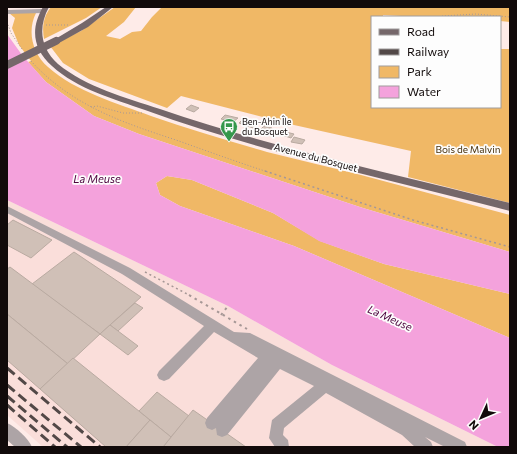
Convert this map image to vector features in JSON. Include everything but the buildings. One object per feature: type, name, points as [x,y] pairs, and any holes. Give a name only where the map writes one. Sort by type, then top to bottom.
[{"type":"main road","points":[[54,40],[106,7]]},
{"type":"main road","points":[[7,64],[85,25],[110,7]]},
{"type":"main road","name":"Avenue du Bosquet","points":[[45,9],[38,26],[38,40],[50,59],[62,71],[85,83],[153,110],[239,137],[510,207]]},
{"type":"street","points":[[7,12],[45,9]]},
{"type":"street","points":[[7,209],[126,271],[231,337],[325,385],[407,430],[426,447]]},
{"type":"street","points":[[164,376],[212,326]]},
{"type":"street","points":[[231,337],[246,337],[460,447]]},
{"type":"street","points":[[217,427],[273,359]]},
{"type":"street","points":[[282,446],[276,438],[276,424],[325,385]]},
{"type":"street","points":[[7,430],[25,447]]},
{"type":"path","points":[[442,16],[476,14],[493,16]]},
{"type":"path","points":[[7,22],[11,33],[24,52]]},
{"type":"path","points":[[38,26],[53,24],[71,25]]},
{"type":"path","points":[[28,58],[38,71],[60,88],[91,107],[146,130],[348,200],[468,237],[510,247]]},
{"type":"path","points":[[91,107],[97,106],[122,113],[137,114],[153,110]]},
{"type":"path","points":[[139,269],[174,286],[221,315],[248,329]]},
{"type":"path","points":[[221,315],[228,306]]},
{"type":"shaded area","points":[[7,200],[228,306],[332,365],[498,447],[43,447],[7,415]]},
{"type":"green space","points":[[51,7],[102,7],[86,18],[44,39],[44,22]]},
{"type":"green space","name":"Bois de Malvin","points":[[115,7],[136,7],[124,22],[106,36],[120,39],[132,32],[141,31],[162,7],[510,7],[510,22],[501,21],[501,16],[371,16],[371,108],[501,108],[501,49],[510,49],[510,203],[408,177],[411,151],[294,125],[181,96],[167,108],[89,79],[63,63],[50,46],[81,31]]},
{"type":"green space","points":[[9,13],[36,13],[33,20],[32,34],[35,49],[38,55],[48,67],[59,76],[84,90],[151,116],[238,144],[510,215],[510,252],[363,208],[139,134],[94,116],[46,82],[28,62],[31,61],[19,45],[12,28],[15,18]]},
{"type":"green space","points":[[167,176],[192,180],[273,213],[320,241],[384,264],[510,294],[510,338],[294,246],[180,206],[160,195],[156,183]]},
{"type":"water","name":"La Meuse","points":[[7,34],[22,55],[46,82],[94,116],[139,134],[363,208],[510,252],[510,294],[384,264],[319,241],[273,213],[192,180],[167,176],[156,183],[160,195],[180,206],[294,246],[510,338],[510,447],[498,447],[332,365],[228,306],[7,200]]},
{"type":"railway","points":[[7,368],[100,447]]},
{"type":"railway","points":[[7,385],[81,447]]},
{"type":"railway","points":[[7,396],[67,447]]},
{"type":"railway","points":[[7,405],[55,447]]},
{"type":"place","name":"Ben-Ahin Île du Bosquet","points":[[229,142]]}]
